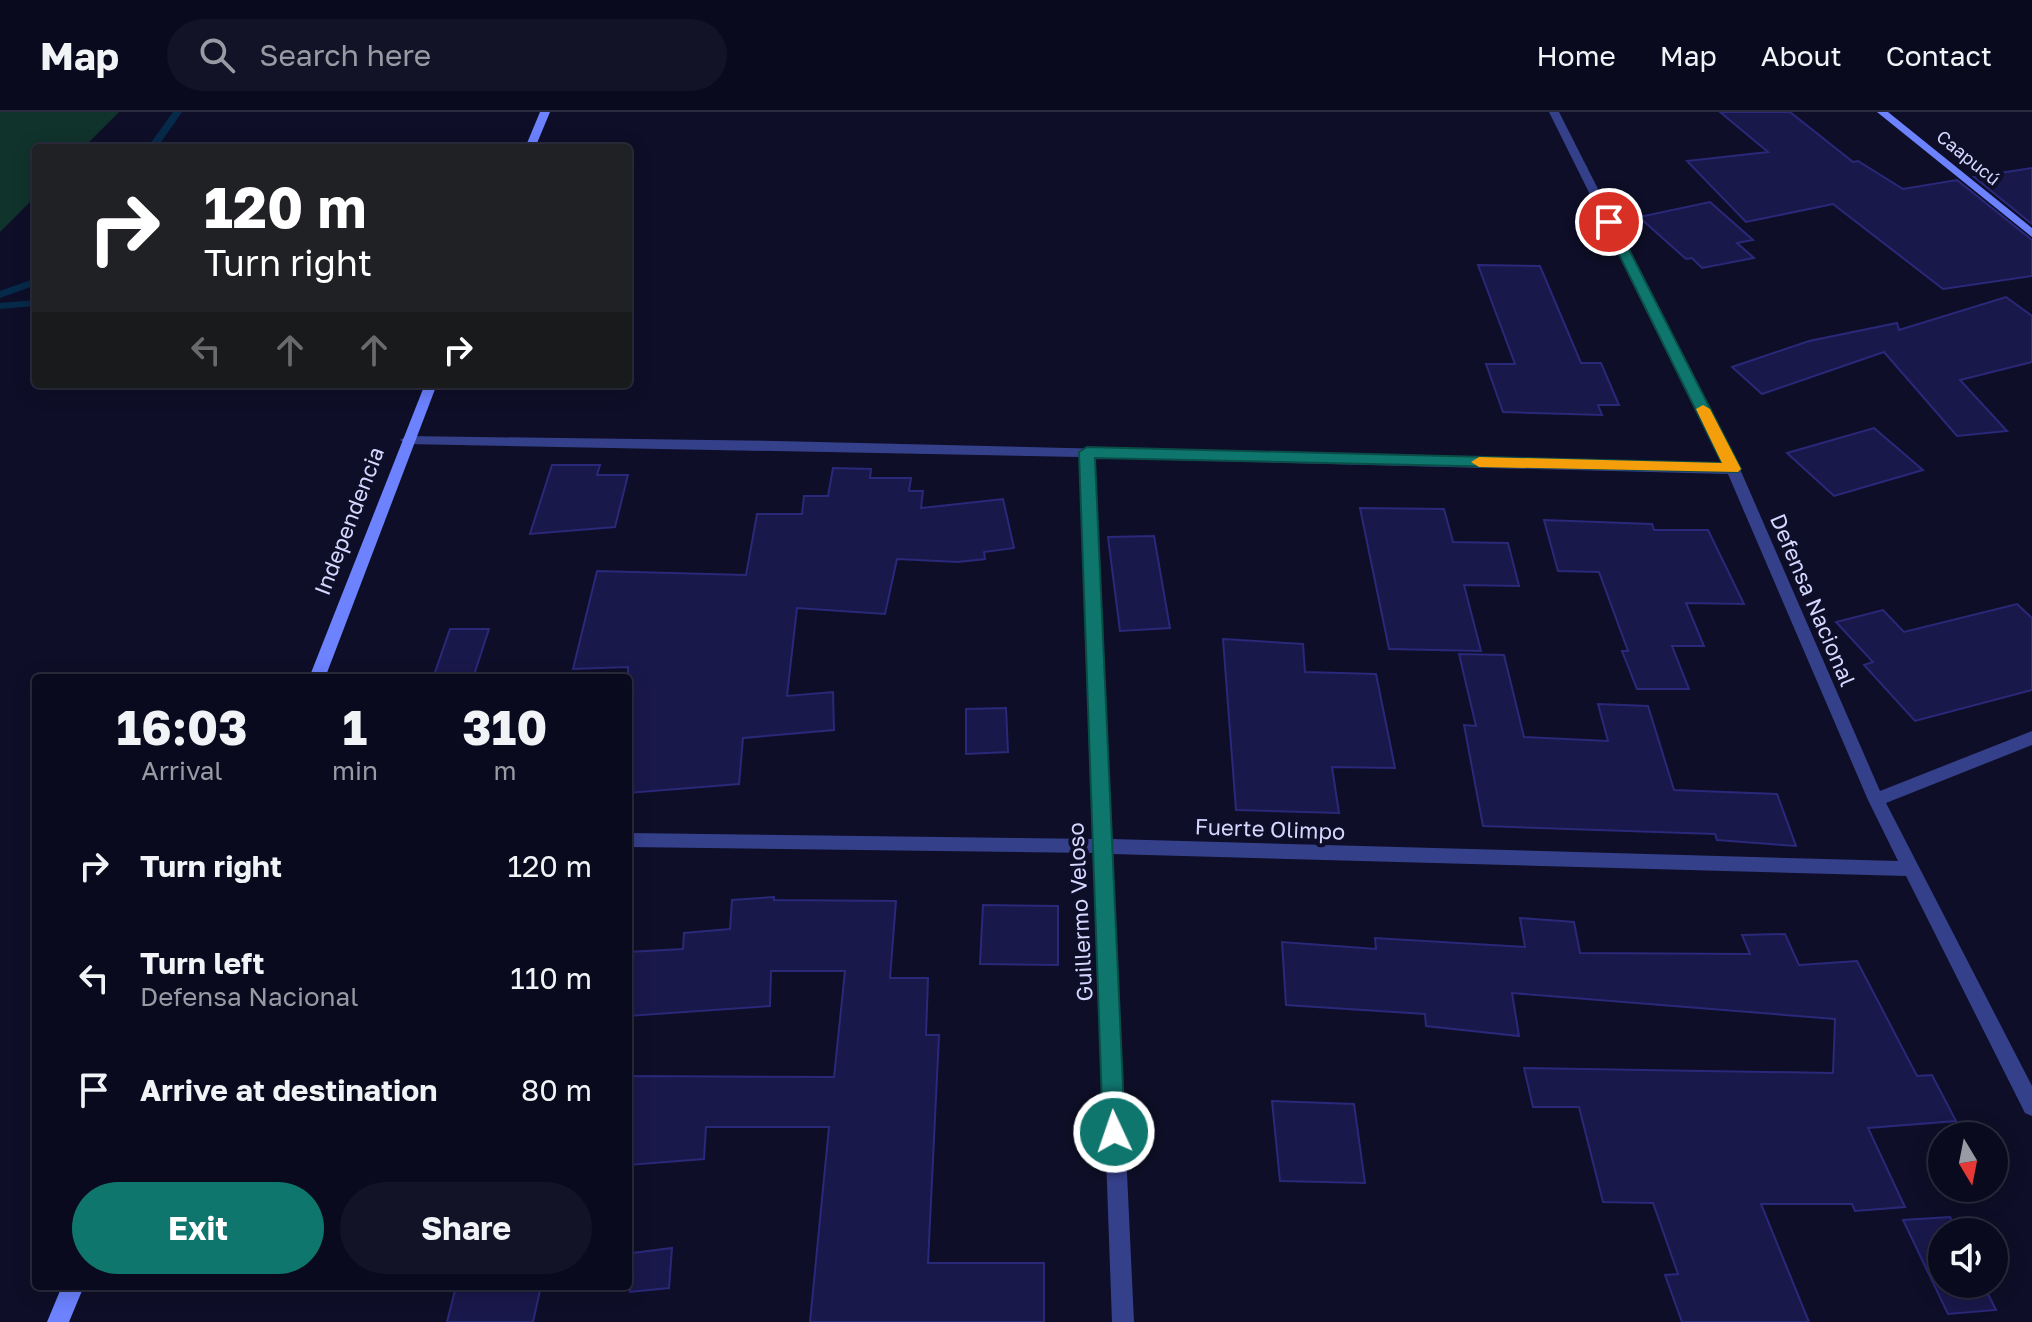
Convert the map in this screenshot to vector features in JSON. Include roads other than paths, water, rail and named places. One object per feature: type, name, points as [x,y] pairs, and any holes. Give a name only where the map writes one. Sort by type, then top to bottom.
[{"type":"street","points":[[532,144],[545,112]]},
{"type":"street","name":"Defensa Nacional","points":[[1554,112],[1733,469],[1876,800],[2032,1106]]},
{"type":"street","name":"Caapucú","points":[[1882,112],[2032,234]]},
{"type":"street","name":"Independencia","points":[[319,674],[429,388]]},
{"type":"street","points":[[407,440],[1087,452],[1733,469]]},
{"type":"street","name":"Guillermo Veloso","points":[[1087,452],[1123,1322]]},
{"type":"street","points":[[1876,800],[2032,738]]},
{"type":"street","name":"Fuerte Olimpo","points":[[632,840],[1101,846],[1911,869]]},
{"type":"street","points":[[58,1322],[71,1290]]},
{"type":"waterway","points":[[155,144],[178,112]]},
{"type":"waterway","points":[[0,295],[32,283]]},
{"type":"waterway","points":[[0,306],[32,303]]}]
